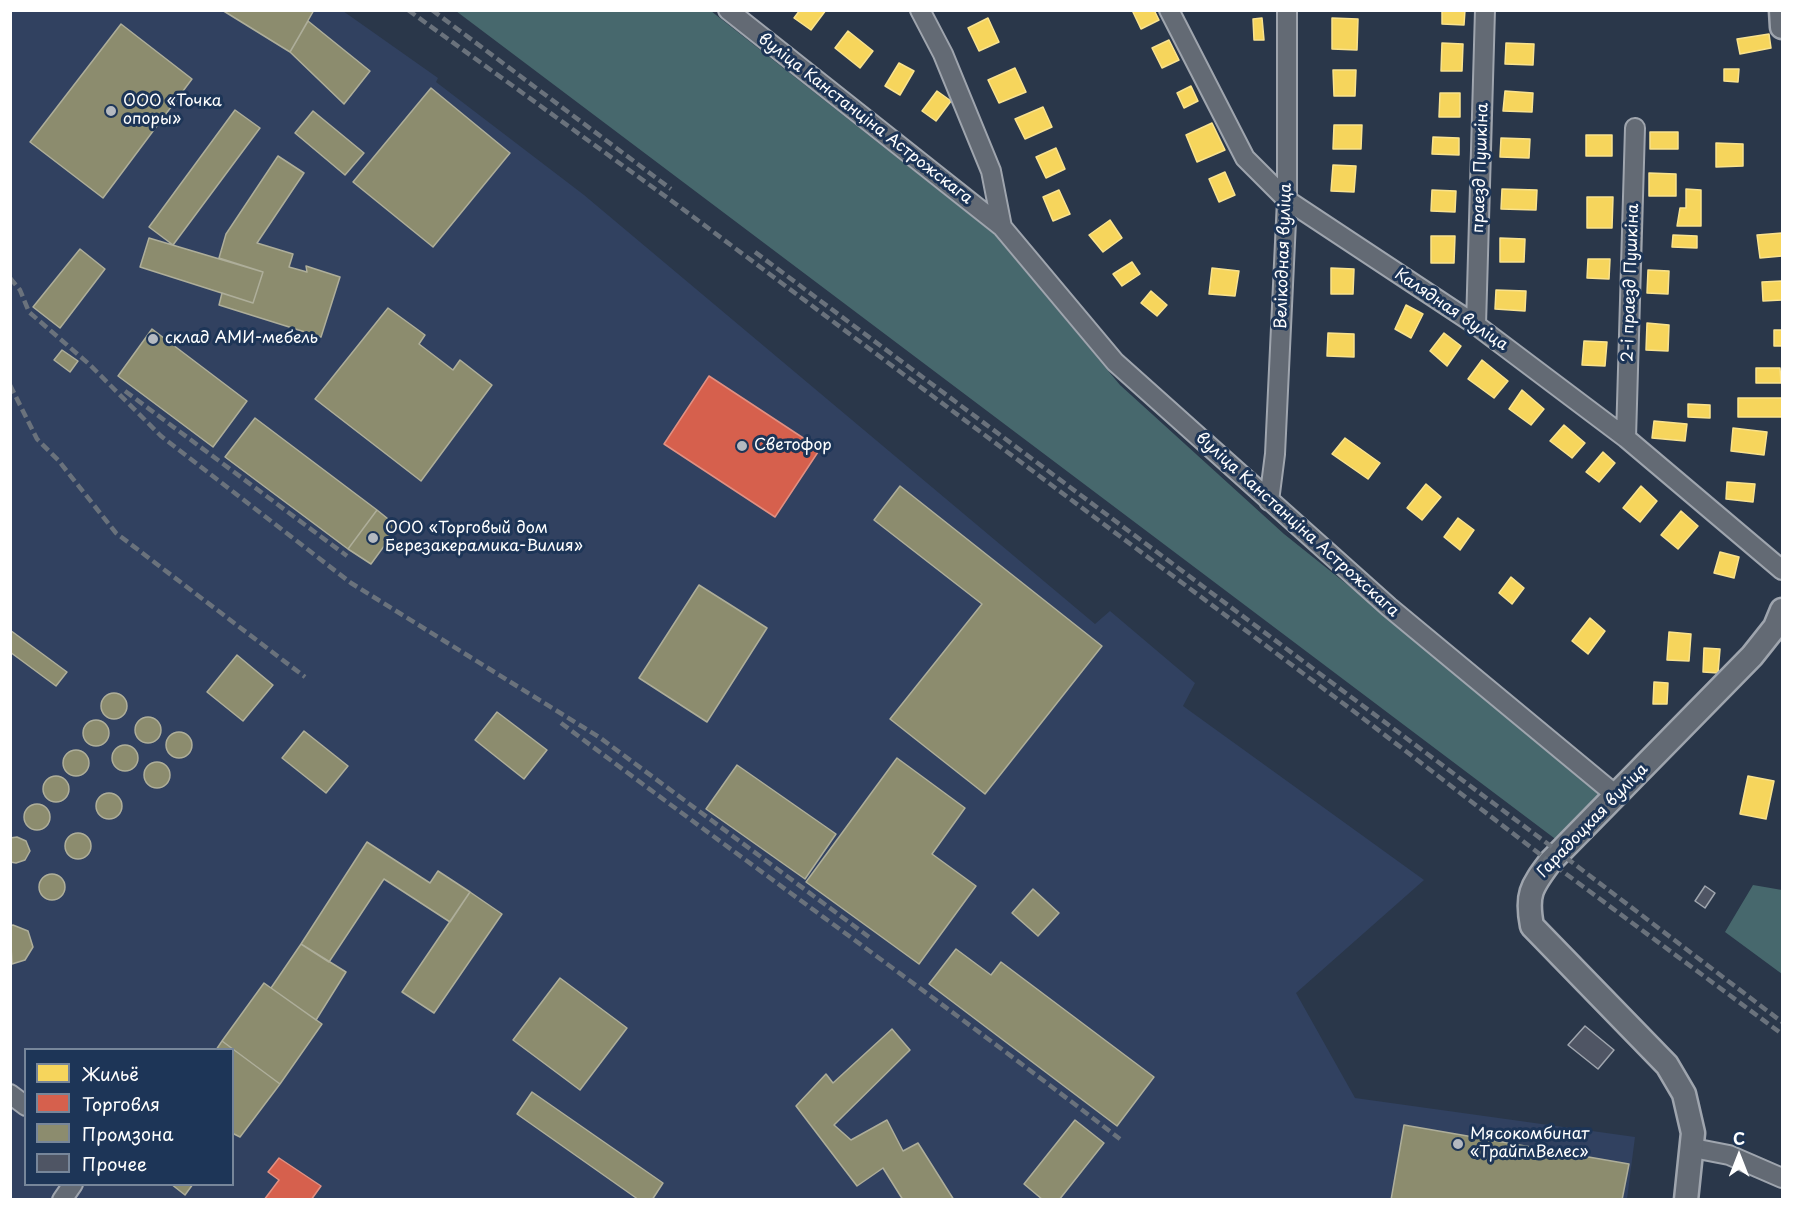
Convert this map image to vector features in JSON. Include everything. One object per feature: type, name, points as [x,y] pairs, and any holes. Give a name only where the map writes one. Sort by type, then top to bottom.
[{"type":"street","name":"вуліца Канстанціна Астрожскага","points":[[728,10],[1002,226],[1115,362],[1389,607],[1617,796]]},
{"type":"street","name":"вуліца Канстанціна Астрожскага","points":[[920,10],[943,54],[991,171],[1002,226]]},
{"type":"street","name":"Калядная вуліца","points":[[1169,10],[1245,158],[1287,200],[1476,325],[1626,438],[1782,570]]},
{"type":"street","name":"Велікодная вуліца","points":[[1269,501],[1275,454],[1287,200],[1287,10]]},
{"type":"street","name":"праезд Пушкіна","points":[[1476,325],[1485,10]]},
{"type":"street","points":[[1781,10],[1782,27]]},
{"type":"street","name":"2-і праезд Пушкіна","points":[[1626,438],[1635,128]]},
{"type":"street","name":"Гарадоцкая вуліца","points":[[1686,1200],[1693,1148],[1689,1109],[1684,1094],[1667,1065],[1532,926],[1529,907],[1533,884],[1550,862],[1752,657],[1775,627],[1782,610]]},
{"type":"street","points":[[10,1094],[24,1104]]},
{"type":"street","points":[[1693,1148],[1729,1155],[1782,1178]]},
{"type":"street","points":[[62,1200],[72,1186]]},
{"type":"shaded area","points":[[10,11],[343,11],[438,78],[436,82],[584,195],[1095,624],[1110,611],[1195,683],[1183,706],[1424,880],[1296,993],[1355,1098],[1635,1137],[1627,1199],[11,1199]]},
{"type":"green space","points":[[456,11],[711,11],[994,234],[1120,385],[1284,534],[1513,717],[1610,803],[1566,847]]},
{"type":"green space","points":[[1753,885],[1782,890],[1782,974],[1725,932]]},
{"type":"building: Жильё","points":[[800,10],[826,10],[811,30],[794,18]]},
{"type":"building: Жильё","points":[[1132,10],[1154,10],[1159,20],[1141,29]]},
{"type":"building: Жильё","points":[[1442,10],[1465,10],[1464,25],[1442,24]]},
{"type":"building: Жильё","points":[[988,18],[999,42],[979,51],[968,28]]},
{"type":"building: Жильё","points":[[1262,18],[1264,40],[1254,40],[1253,19]]},
{"type":"building: Жильё","points":[[1332,18],[1358,19],[1357,50],[1332,49]]},
{"type":"building: Жильё","points":[[848,31],[873,51],[860,68],[835,48]]},
{"type":"building: Жильё","points":[[1769,34],[1771,48],[1740,54],[1737,39]]},
{"type":"building: Жильё","points":[[1169,40],[1179,60],[1162,68],[1152,48]]},
{"type":"building: Жильё","points":[[1442,43],[1463,44],[1462,71],[1441,71]]},
{"type":"building: Жильё","points":[[1506,43],[1534,44],[1533,65],[1505,64]]},
{"type":"building: Жильё","points":[[899,63],[914,71],[900,95],[885,86]]},
{"type":"building: Жильё","points":[[1015,68],[1026,92],[999,103],[988,80]]},
{"type":"building: Жильё","points":[[1724,69],[1739,69],[1738,82],[1724,81]]},
{"type":"building: Жильё","points":[[1333,70],[1356,70],[1355,96],[1334,96]]},
{"type":"building: Жильё","points":[[1191,86],[1198,101],[1184,108],[1177,93]]},
{"type":"building: Жильё","points":[[937,91],[951,101],[936,121],[922,111]]},
{"type":"building: Жильё","points":[[1505,91],[1533,93],[1532,112],[1503,111]]},
{"type":"building: Жильё","points":[[1440,93],[1460,93],[1460,117],[1439,117]]},
{"type":"building: Жильё","points":[[1043,107],[1052,127],[1025,139],[1015,119]]},
{"type":"building: Жильё","points":[[1212,123],[1225,150],[1197,162],[1186,135]]},
{"type":"building: Жильё","points":[[1334,125],[1362,125],[1361,149],[1333,149]]},
{"type":"building: Жильё","points":[[1650,132],[1678,132],[1678,149],[1650,149]]},
{"type":"building: Жильё","points":[[1586,135],[1612,135],[1612,156],[1586,156]]},
{"type":"building: Жильё","points":[[1433,137],[1459,138],[1459,155],[1432,154]]},
{"type":"building: Жильё","points":[[1501,138],[1530,139],[1529,158],[1500,157]]},
{"type":"building: Жильё","points":[[1716,143],[1743,144],[1743,166],[1716,167]]},
{"type":"building: Жильё","points":[[1056,148],[1065,169],[1046,178],[1036,157]]},
{"type":"building: Жильё","points":[[1333,165],[1356,166],[1354,192],[1331,191]]},
{"type":"building: Жильё","points":[[1225,172],[1235,195],[1219,202],[1209,179]]},
{"type":"building: Жильё","points":[[1649,173],[1676,174],[1676,196],[1649,196]]},
{"type":"building: Жильё","points":[[1502,189],[1537,190],[1536,210],[1501,209]]},
{"type":"building: Жильё","points":[[1686,189],[1701,190],[1701,226],[1677,226],[1680,208],[1686,208]]},
{"type":"building: Жильё","points":[[1059,190],[1070,214],[1053,221],[1043,197]]},
{"type":"building: Жильё","points":[[1432,190],[1456,191],[1455,212],[1431,211]]},
{"type":"building: Жильё","points":[[1587,197],[1613,197],[1612,228],[1587,228]]},
{"type":"building: Жильё","points":[[1110,220],[1122,238],[1103,252],[1089,235]]},
{"type":"building: Жильё","points":[[1782,233],[1782,256],[1760,258],[1757,235]]},
{"type":"building: Жильё","points":[[1673,235],[1697,236],[1697,248],[1672,247]]},
{"type":"building: Жильё","points":[[1431,236],[1455,236],[1454,263],[1431,263]]},
{"type":"building: Жильё","points":[[1500,238],[1525,239],[1524,262],[1500,262]]},
{"type":"building: Жильё","points":[[1588,259],[1610,259],[1609,279],[1587,278]]},
{"type":"building: Жильё","points":[[1132,262],[1140,274],[1122,286],[1113,274]]},
{"type":"building: Жильё","points":[[1212,268],[1239,271],[1235,296],[1209,294]]},
{"type":"building: Жильё","points":[[1331,268],[1354,269],[1353,294],[1331,294]]},
{"type":"building: Жильё","points":[[1648,270],[1669,271],[1668,294],[1647,293]]},
{"type":"building: Жильё","points":[[1782,281],[1782,300],[1763,301],[1762,282]]},
{"type":"building: Жильё","points":[[1496,290],[1526,291],[1525,311],[1495,309]]},
{"type":"building: Жильё","points":[[1151,291],[1167,305],[1157,316],[1141,303]]},
{"type":"building: Жильё","points":[[1406,305],[1423,314],[1411,338],[1395,329]]},
{"type":"building: Жильё","points":[[1647,323],[1669,325],[1668,351],[1646,350]]},
{"type":"building: Жильё","points":[[1774,330],[1782,330],[1782,346],[1774,346]]},
{"type":"building: Жильё","points":[[1328,333],[1354,334],[1354,357],[1327,356]]},
{"type":"building: Жильё","points":[[1444,333],[1461,346],[1447,366],[1430,351]]},
{"type":"building: Жильё","points":[[1584,341],[1607,342],[1605,366],[1582,365]]},
{"type":"building: Жильё","points":[[1482,360],[1508,381],[1494,398],[1468,379]]},
{"type":"building: Жильё","points":[[1756,368],[1780,368],[1781,383],[1756,383]]},
{"type":"building: Жильё","points":[[1522,390],[1544,409],[1531,425],[1509,409]]},
{"type":"building: Жильё","points":[[1738,398],[1782,398],[1782,417],[1738,417]]},
{"type":"building: Жильё","points":[[1688,404],[1710,405],[1710,418],[1688,417]]},
{"type":"building: Жильё","points":[[1654,421],[1687,424],[1685,441],[1652,438]]},
{"type":"building: Жильё","points":[[1564,425],[1585,443],[1572,458],[1550,441]]},
{"type":"building: Жильё","points":[[1733,428],[1767,432],[1764,455],[1731,451]]},
{"type":"building: Жильё","points":[[1345,438],[1380,463],[1368,479],[1332,454]]},
{"type":"building: Жильё","points":[[1603,452],[1615,463],[1599,482],[1586,472]]},
{"type":"building: Жильё","points":[[1727,482],[1755,484],[1753,502],[1726,499]]},
{"type":"building: Жильё","points":[[1426,484],[1441,497],[1422,520],[1407,508]]},
{"type":"building: Жильё","points":[[1641,486],[1657,501],[1640,522],[1623,508]]},
{"type":"building: Жильё","points":[[1681,511],[1698,526],[1678,549],[1661,535]]},
{"type":"building: Жильё","points":[[1458,518],[1474,530],[1460,550],[1444,537]]},
{"type":"building: Жильё","points":[[1720,552],[1739,557],[1734,578],[1714,573]]},
{"type":"building: Жильё","points":[[1511,577],[1524,588],[1512,604],[1499,593]]},
{"type":"building: Жильё","points":[[1590,618],[1605,631],[1588,654],[1572,641]]},
{"type":"building: Жильё","points":[[1669,632],[1691,634],[1689,661],[1667,660]]},
{"type":"building: Жильё","points":[[1704,648],[1720,649],[1718,673],[1703,672]]},
{"type":"building: Жильё","points":[[1654,682],[1668,683],[1667,704],[1653,704]]},
{"type":"building: Жильё","points":[[1748,776],[1774,781],[1766,819],[1740,814]]},
{"type":"building: Торговля","name":"Светофор","points":[[709,376],[820,449],[775,517],[664,444]]},
{"type":"building: Торговля","points":[[279,1158],[321,1186],[311,1200],[264,1200],[279,1180],[268,1172]]},
{"type":"building: Промзона","points":[[222,10],[314,10],[290,52]]},
{"type":"building: Промзона","points":[[308,21],[370,71],[344,104],[290,52]]},
{"type":"building: Промзона","name":"ООО «Точка опоры»","points":[[121,24],[192,79],[103,198],[30,142]]},
{"type":"building: Промзона","points":[[431,88],[510,153],[433,247],[353,182]]},
{"type":"building: Промзона","points":[[235,110],[260,128],[173,245],[149,227]]},
{"type":"building: Промзона","points":[[313,111],[364,153],[345,175],[295,133]]},
{"type":"building: Промзона","points":[[278,156],[304,173],[257,243],[293,254],[289,267],[307,272],[306,266],[340,277],[321,337],[219,305],[222,293],[253,303],[263,272],[219,258],[226,234]]},
{"type":"building: Промзона","points":[[149,238],[263,272],[253,303],[140,267]]},
{"type":"building: Промзона","points":[[80,249],[105,269],[60,328],[33,307]]},
{"type":"building: Промзона","points":[[388,308],[425,335],[419,344],[453,370],[460,360],[492,385],[421,481],[315,399]]},
{"type":"building: Промзона","points":[[152,329],[247,401],[213,447],[118,376]]},
{"type":"building: Промзона","points":[[62,350],[78,361],[70,372],[54,360]]},
{"type":"building: Промзона","points":[[255,418],[377,510],[348,549],[225,457]]},
{"type":"building: Промзона","points":[[900,486],[1102,646],[985,794],[890,719],[982,604],[874,520]]},
{"type":"building: Промзона","name":"ООО «Торговый дом Березакерамика-Вилия»","points":[[377,510],[398,527],[371,564],[348,549]]},
{"type":"building: Промзона","points":[[699,585],[767,628],[707,722],[639,678]]},
{"type":"building: Промзона","points":[[10,630],[67,672],[56,686],[10,652]]},
{"type":"building: Промзона","points":[[237,655],[273,685],[243,721],[207,692]]},
{"type":"building: Промзона","points":[[114,693],[123,697],[127,706],[123,715],[114,719],[105,715],[101,706],[105,697]]},
{"type":"building: Промзона","points":[[497,712],[547,750],[524,779],[475,740]]},
{"type":"building: Промзона","points":[[148,717],[157,721],[161,730],[157,739],[148,743],[139,739],[135,730],[139,721]]},
{"type":"building: Промзона","points":[[96,720],[105,724],[109,733],[105,742],[96,746],[87,742],[83,733],[87,724]]},
{"type":"building: Промзона","points":[[304,731],[348,766],[326,793],[282,758]]},
{"type":"building: Промзона","points":[[179,732],[188,736],[192,745],[188,754],[179,758],[170,754],[166,745],[170,736]]},
{"type":"building: Промзона","points":[[125,745],[134,749],[138,758],[134,767],[125,771],[116,767],[112,758],[116,749]]},
{"type":"building: Промзона","points":[[76,750],[85,754],[89,763],[85,772],[76,776],[67,772],[63,763],[67,754]]},
{"type":"building: Промзона","points":[[897,758],[965,808],[932,854],[976,886],[919,964],[806,882]]},
{"type":"building: Промзона","points":[[157,762],[166,766],[170,775],[166,784],[157,788],[148,784],[144,775],[148,766]]},
{"type":"building: Промзона","points":[[737,765],[836,834],[805,879],[706,809]]},
{"type":"building: Промзона","points":[[56,776],[65,780],[69,789],[65,798],[56,802],[47,798],[43,789],[47,780]]},
{"type":"building: Промзона","points":[[109,793],[118,797],[122,806],[118,815],[109,819],[100,815],[96,806],[100,797]]},
{"type":"building: Промзона","points":[[37,804],[46,808],[50,817],[46,826],[37,830],[28,826],[24,817],[28,808]]},
{"type":"building: Промзона","points":[[78,833],[87,837],[91,846],[87,855],[78,859],[69,855],[65,846],[69,837]]},
{"type":"building: Промзона","points":[[17,837],[26,841],[30,851],[25,860],[16,863],[10,862],[10,838]]},
{"type":"building: Промзона","points":[[367,842],[430,883],[438,871],[470,892],[450,922],[384,879],[329,962],[301,944]]},
{"type":"building: Промзона","points":[[52,874],[61,878],[65,887],[61,896],[52,900],[43,896],[39,887],[43,878]]},
{"type":"building: Промзона","points":[[1033,889],[1059,913],[1038,936],[1012,913]]},
{"type":"building: Промзона","points":[[470,892],[502,914],[434,1013],[402,992]]},
{"type":"building: Промзона","points":[[10,926],[28,931],[33,947],[25,960],[12,964]]},
{"type":"building: Промзона","points":[[301,944],[346,972],[316,1020],[271,988]]},
{"type":"building: Промзона","points":[[956,949],[991,975],[1001,962],[1154,1077],[1117,1126],[929,984]]},
{"type":"building: Промзона","points":[[560,978],[627,1028],[580,1090],[513,1040]]},
{"type":"building: Промзона","points":[[264,983],[322,1024],[280,1084],[222,1041]]},
{"type":"building: Промзона","points":[[892,1029],[910,1050],[834,1125],[851,1140],[887,1120],[903,1151],[918,1143],[954,1200],[903,1200],[883,1168],[857,1186],[796,1106],[826,1074],[833,1083]]},
{"type":"building: Промзона","points":[[222,1041],[231,1048],[217,1048]]},
{"type":"building: Промзона","points":[[234,1050],[280,1084],[240,1137],[234,1134]]},
{"type":"building: Промзона","points":[[532,1092],[663,1183],[652,1200],[639,1200],[517,1114]]},
{"type":"building: Промзона","points":[[1075,1120],[1104,1143],[1059,1200],[1043,1200],[1024,1184]]},
{"type":"building: Промзона","name":"Мясокомбинат «ТрайплВелес»","points":[[1404,1125],[1629,1164],[1622,1200],[1391,1200]]},
{"type":"building: Промзона","points":[[174,1186],[192,1186],[185,1195]]},
{"type":"building: Прочее","points":[[1705,886],[1715,893],[1705,908],[1695,901]]},
{"type":"building: Прочее","points":[[1585,1026],[1614,1050],[1598,1069],[1568,1045]]},
{"type":"railway","points":[[408,10],[680,207],[1782,1034]]},
{"type":"railway","points":[[432,10],[671,189]]},
{"type":"railway","points":[[755,252],[1552,847],[1782,1022]]},
{"type":"railway","points":[[10,278],[20,290],[29,312],[89,364],[161,436],[351,583],[599,737],[869,937]]},
{"type":"railway","points":[[10,385],[37,439],[58,460],[116,533],[305,677]]},
{"type":"railway","points":[[125,391],[347,556]]},
{"type":"railway","points":[[561,723],[1120,1139]]},
{"type":"place","name":"ООО «Точка опоры»","points":[[111,111]]},
{"type":"place","name":"склад АМИ-мебель","points":[[153,339]]},
{"type":"place","name":"Светофор","points":[[742,446]]},
{"type":"place","name":"ООО «Торговый дом Березакерамика-Вилия»","points":[[373,538]]},
{"type":"place","name":"Мясокомбинат «ТрайплВелес»","points":[[1458,1144]]}]
